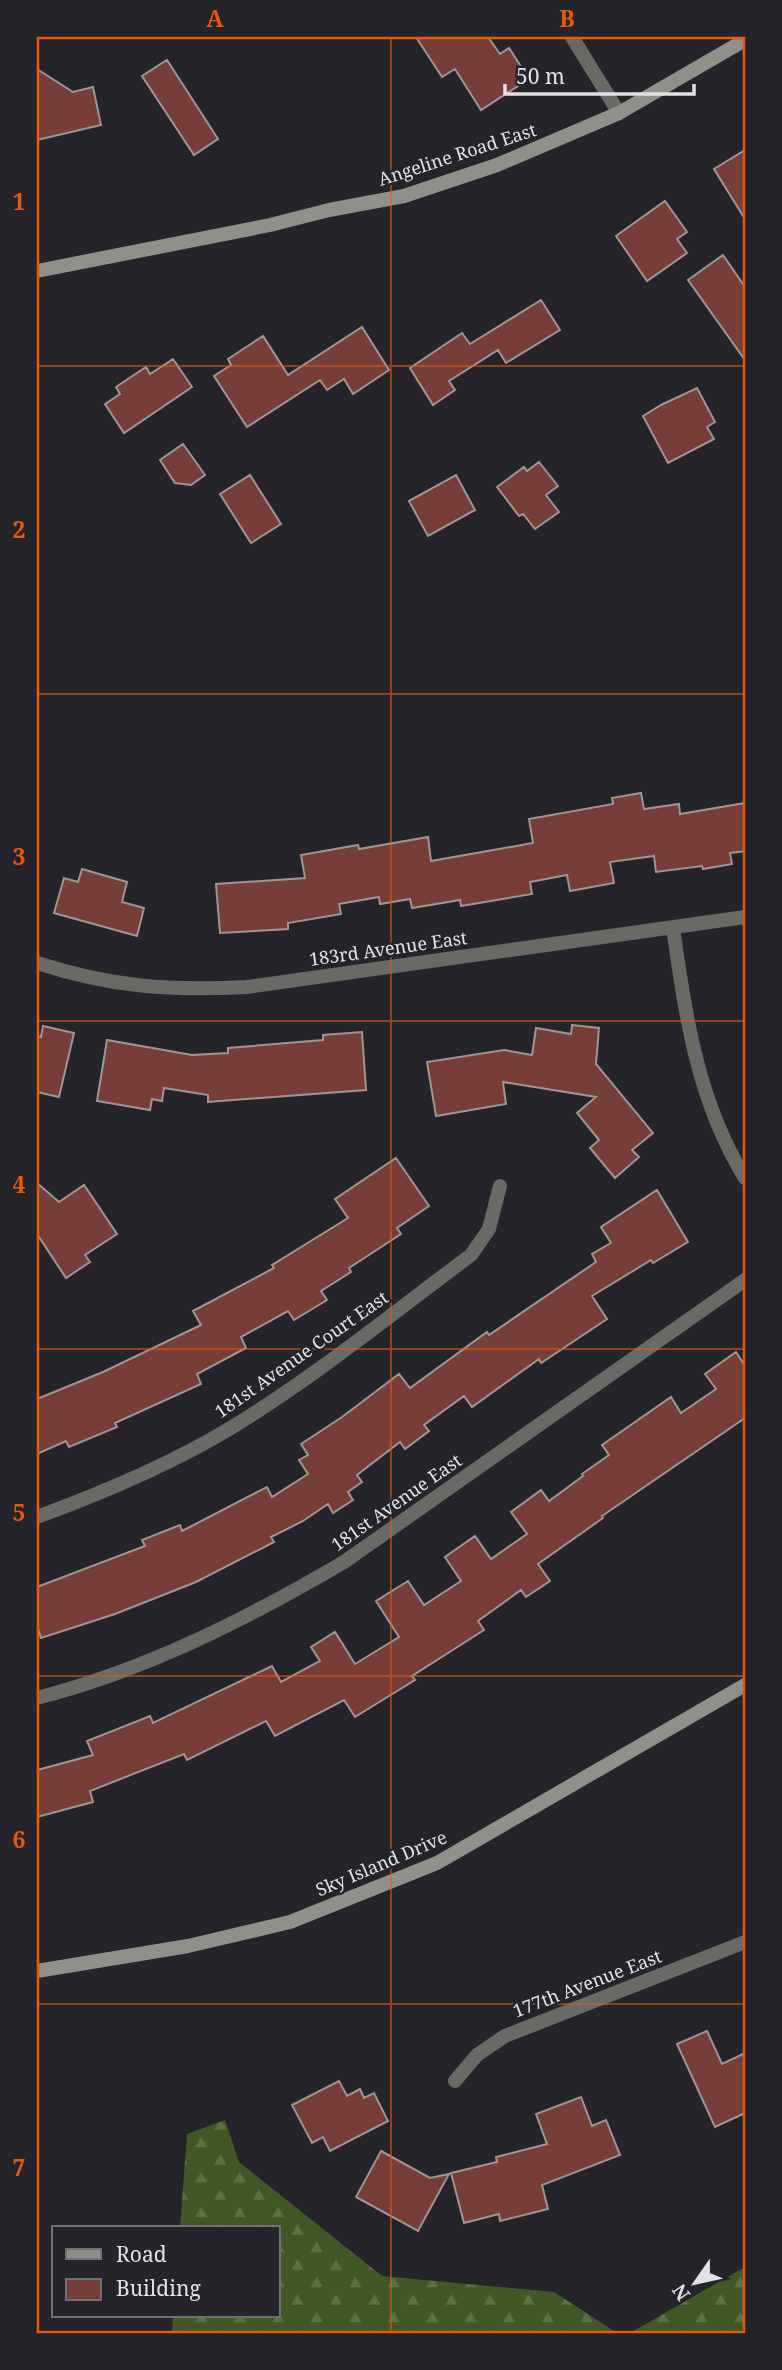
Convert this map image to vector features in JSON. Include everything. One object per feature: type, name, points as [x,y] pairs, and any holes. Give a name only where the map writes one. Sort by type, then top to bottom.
[{"type":"street","points":[[572,37],[620,113]]},
{"type":"street","name":"Angeline Road East","points":[[37,271],[404,196],[496,164],[620,113],[745,40]]},
{"type":"street","name":"183rd Avenue East","points":[[37,963],[75,975],[135,986],[189,990],[247,987],[745,917]]},
{"type":"street","points":[[673,928],[686,1021],[699,1076],[719,1128],[745,1178]]},
{"type":"street","name":"181st Avenue Court East","points":[[37,1517],[118,1486],[178,1458],[233,1427],[295,1386],[471,1255],[489,1230],[500,1186]]},
{"type":"street","name":"181st Avenue East","points":[[37,1698],[124,1671],[194,1642],[274,1603],[332,1569],[745,1280]]},
{"type":"street","name":"Sky Island Drive","points":[[37,1971],[188,1946],[290,1922],[437,1863],[745,1685]]},
{"type":"street","name":"177th Avenue East","points":[[455,2081],[477,2055],[505,2036],[745,1942]]},
{"type":"green space","points":[[225,2120],[239,2162],[382,2276],[554,2292],[617,2333],[172,2333],[173,2318],[280,2318],[280,2226],[180,2226],[187,2134]]},
{"type":"green space","points":[[745,2267],[745,2333],[630,2333]]},
{"type":"building","points":[[416,37],[488,37],[500,54],[509,48],[529,79],[481,110],[455,69],[442,77]]},
{"type":"building","points":[[167,60],[218,139],[194,155],[142,76]]},
{"type":"building","points":[[37,69],[73,92],[93,87],[101,125],[37,140]]},
{"type":"building","points":[[745,150],[745,219],[714,169]]},
{"type":"building","points":[[665,201],[687,232],[677,239],[687,253],[647,281],[616,236]]},
{"type":"building","points":[[723,255],[745,287],[745,360],[688,280]]},
{"type":"building","points":[[541,300],[560,330],[506,363],[498,350],[449,381],[455,390],[433,405],[410,368],[462,333],[470,344]]},
{"type":"building","points":[[362,327],[389,370],[353,394],[344,379],[327,390],[320,380],[247,427],[214,376],[231,365],[228,359],[263,336],[288,375]]},
{"type":"building","points":[[173,359],[192,387],[124,433],[105,404],[120,394],[116,387],[146,367],[150,374]]},
{"type":"building","points":[[697,388],[715,422],[707,427],[714,439],[668,463],[643,416]]},
{"type":"building","points":[[183,444],[205,475],[191,485],[175,483],[160,460]]},
{"type":"building","points":[[539,462],[558,486],[546,495],[559,512],[535,529],[523,514],[519,516],[497,487],[524,467],[527,471]]},
{"type":"building","points":[[250,475],[281,524],[251,543],[220,494]]},
{"type":"building","points":[[456,475],[475,510],[428,536],[409,501]]},
{"type":"building","points":[[641,793],[644,809],[679,804],[680,814],[745,803],[745,851],[730,853],[732,864],[703,869],[702,866],[656,872],[654,856],[610,862],[614,883],[570,891],[567,875],[530,882],[532,894],[461,906],[460,900],[412,908],[410,899],[380,904],[379,897],[339,904],[341,914],[288,923],[288,929],[220,933],[216,884],[305,878],[301,855],[358,845],[359,849],[428,837],[431,861],[533,843],[529,819],[613,804],[612,798]]},
{"type":"building","points":[[82,869],[127,882],[122,902],[144,908],[137,936],[54,913],[64,878],[78,882]]},
{"type":"building","points":[[572,1025],[599,1028],[596,1064],[653,1133],[632,1150],[639,1157],[615,1178],[590,1148],[599,1140],[577,1113],[596,1097],[503,1082],[506,1104],[436,1116],[427,1062],[504,1050],[532,1055],[536,1028],[571,1034]]},
{"type":"building","points":[[43,1026],[74,1033],[59,1097],[37,1092],[37,1036],[41,1037]]},
{"type":"building","points":[[362,1032],[366,1090],[208,1102],[208,1095],[164,1088],[162,1101],[152,1099],[150,1110],[97,1101],[107,1040],[192,1055],[228,1053],[228,1048],[323,1040],[323,1035]]},
{"type":"building","points":[[396,1158],[429,1206],[397,1228],[401,1234],[349,1268],[351,1272],[321,1291],[327,1300],[294,1320],[288,1311],[241,1337],[246,1348],[197,1374],[201,1384],[115,1423],[117,1427],[69,1447],[66,1441],[37,1454],[37,1399],[103,1372],[201,1325],[193,1311],[274,1268],[272,1265],[348,1218],[335,1199]]},
{"type":"building","points":[[37,1183],[59,1202],[84,1185],[117,1234],[85,1255],[90,1262],[66,1278],[37,1234]]},
{"type":"building","points":[[657,1190],[688,1242],[653,1263],[651,1260],[592,1296],[607,1319],[541,1363],[539,1359],[472,1407],[464,1396],[424,1425],[429,1431],[405,1449],[400,1442],[357,1475],[362,1482],[348,1492],[353,1500],[333,1513],[328,1504],[303,1521],[271,1537],[274,1542],[196,1582],[115,1614],[41,1638],[37,1625],[37,1587],[145,1546],[142,1540],[180,1525],[182,1531],[267,1487],[272,1497],[308,1474],[299,1460],[308,1455],[301,1444],[399,1374],[410,1388],[487,1332],[489,1335],[596,1262],[592,1254],[611,1243],[601,1227]]},
{"type":"building","points":[[736,1352],[745,1366],[745,1418],[602,1516],[603,1518],[538,1564],[550,1581],[526,1597],[521,1590],[478,1621],[484,1630],[412,1676],[415,1680],[355,1717],[344,1700],[275,1736],[266,1721],[187,1760],[184,1754],[90,1791],[93,1802],[37,1817],[37,1770],[93,1755],[87,1741],[150,1716],[153,1723],[272,1666],[281,1682],[320,1661],[311,1647],[335,1632],[355,1664],[399,1637],[376,1601],[408,1581],[424,1605],[461,1581],[445,1557],[475,1536],[491,1559],[527,1534],[511,1512],[541,1490],[549,1501],[609,1455],[602,1445],[671,1397],[681,1413],[716,1389],[705,1374]]},
{"type":"building","points":[[707,2031],[722,2064],[745,2053],[745,2113],[715,2127],[677,2044]]},
{"type":"building","points":[[339,2081],[347,2096],[360,2089],[364,2098],[374,2093],[388,2121],[330,2151],[323,2137],[312,2143],[292,2105]]},
{"type":"building","points":[[581,2097],[592,2126],[606,2120],[620,2155],[542,2185],[548,2209],[500,2221],[499,2214],[464,2223],[451,2173],[497,2162],[496,2157],[547,2144],[536,2114]]},
{"type":"building","points":[[381,2151],[430,2178],[449,2174],[418,2231],[356,2197]]}]
